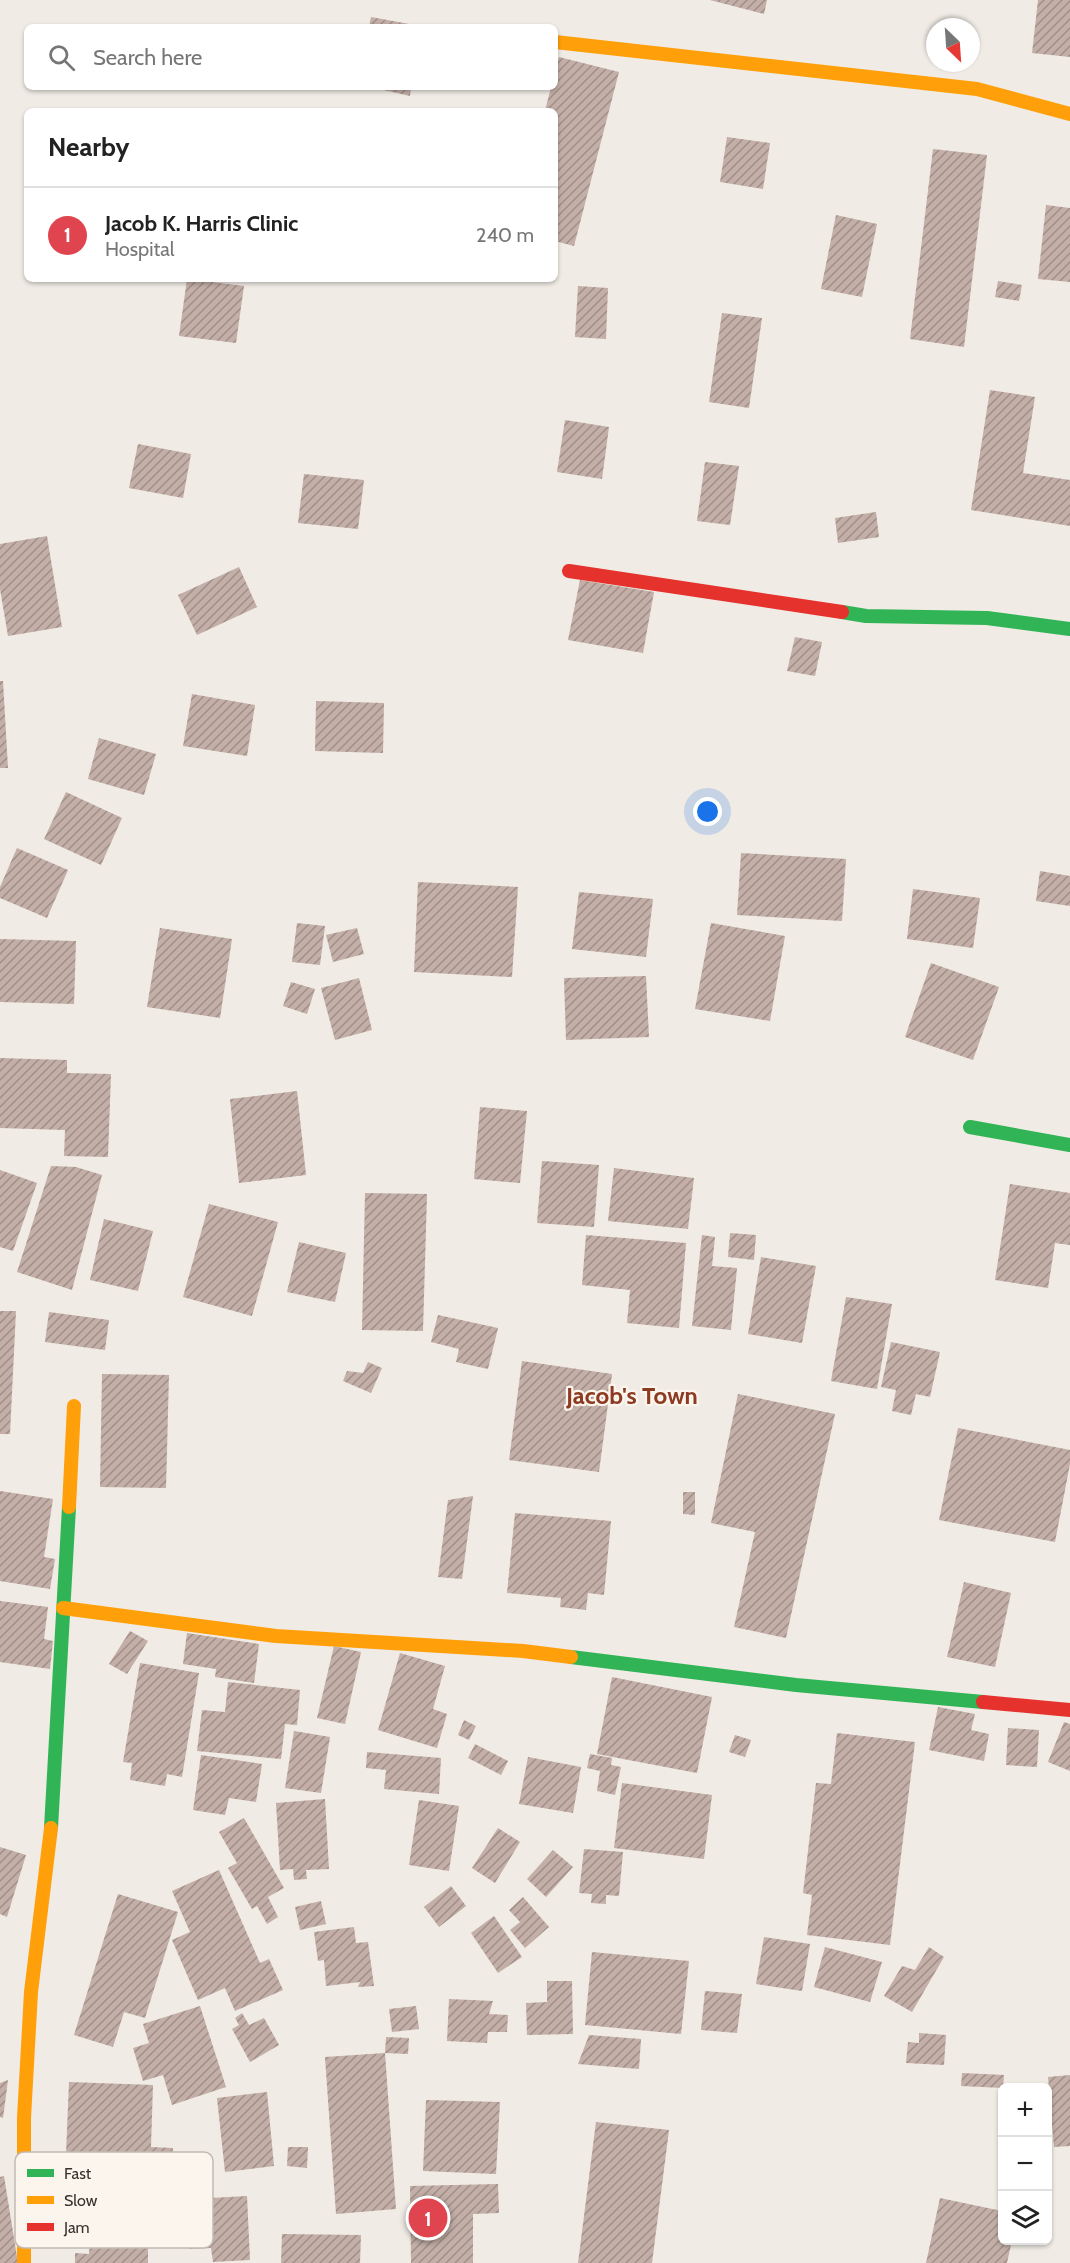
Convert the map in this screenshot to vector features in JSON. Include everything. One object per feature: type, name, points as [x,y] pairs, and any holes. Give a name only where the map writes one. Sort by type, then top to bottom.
[{"type":"street","points":[[558,42],[977,89],[1070,114]]},
{"type":"street","points":[[569,572],[866,616],[987,618],[1070,629]]},
{"type":"street","points":[[970,1127],[1070,1145]]},
{"type":"street","points":[[24,2152],[31,1992],[52,1824],[74,1406]]},
{"type":"street","points":[[63,1608],[276,1636],[523,1651],[796,1685],[1070,1710]]},
{"type":"building","points":[[710,0],[767,0],[764,14]]},
{"type":"building","points":[[1038,0],[1070,0],[1070,57],[1032,53]]},
{"type":"building","points":[[371,17],[409,24],[370,24]]},
{"type":"building","points":[[559,57],[619,72],[574,246],[558,242],[558,108],[546,108],[550,90],[558,90]]},
{"type":"building","points":[[384,90],[411,90],[410,96]]},
{"type":"building","points":[[727,137],[770,143],[763,189],[720,182]]},
{"type":"building","points":[[933,149],[987,155],[964,347],[910,339]]},
{"type":"building","points":[[1046,205],[1070,208],[1070,282],[1038,279]]},
{"type":"building","points":[[836,215],[877,224],[862,297],[821,289]]},
{"type":"building","points":[[998,281],[1022,285],[1019,301],[995,297]]},
{"type":"building","points":[[187,282],[244,286],[236,343],[179,336]]},
{"type":"building","points":[[578,286],[608,288],[606,339],[575,337]]},
{"type":"building","points":[[722,313],[762,318],[749,408],[709,402]]},
{"type":"building","points":[[990,390],[1035,397],[1023,473],[1070,480],[1070,526],[971,510]]},
{"type":"building","points":[[565,420],[609,427],[602,479],[557,472]]},
{"type":"building","points":[[138,444],[191,454],[183,498],[129,488]]},
{"type":"building","points":[[705,462],[739,466],[730,525],[697,521]]},
{"type":"building","points":[[304,474],[364,480],[358,529],[298,523]]},
{"type":"building","points":[[876,512],[879,537],[838,543],[835,518]]},
{"type":"building","points":[[47,536],[62,627],[8,636],[0,589],[0,544]]},
{"type":"building","points":[[239,567],[257,607],[197,635],[178,595]]},
{"type":"building","points":[[580,580],[654,592],[643,653],[568,640]]},
{"type":"building","points":[[795,637],[822,642],[815,676],[787,671]]},
{"type":"building","points":[[0,681],[3,681],[8,768],[0,768]]},
{"type":"building","points":[[192,694],[255,705],[247,756],[183,746]]},
{"type":"building","points":[[316,701],[384,703],[383,753],[315,751]]},
{"type":"building","points":[[99,738],[156,754],[144,795],[88,779]]},
{"type":"building","points":[[66,792],[122,818],[101,865],[44,839]]},
{"type":"building","points":[[17,848],[68,870],[47,918],[0,898],[0,887]]},
{"type":"building","points":[[741,853],[846,859],[842,921],[737,915]]},
{"type":"building","points":[[1040,871],[1070,876],[1070,906],[1036,901]]},
{"type":"building","points":[[418,882],[518,887],[512,977],[414,972]]},
{"type":"building","points":[[913,889],[980,898],[973,948],[907,939]]},
{"type":"building","points":[[579,892],[653,899],[646,957],[572,949]]},
{"type":"building","points":[[297,923],[325,926],[320,965],[292,962]]},
{"type":"building","points":[[711,923],[785,936],[770,1021],[695,1009]]},
{"type":"building","points":[[160,928],[232,939],[220,1018],[147,1007]]},
{"type":"building","points":[[357,928],[364,954],[333,962],[326,935]]},
{"type":"building","points":[[0,939],[76,941],[74,1004],[0,1002]]},
{"type":"building","points":[[931,963],[999,987],[973,1060],[905,1037]]},
{"type":"building","points":[[646,976],[649,1037],[566,1040],[564,978]]},
{"type":"building","points":[[359,978],[372,1030],[335,1040],[321,988]]},
{"type":"building","points":[[291,982],[315,989],[307,1014],[283,1006]]},
{"type":"building","points":[[0,1058],[67,1060],[67,1073],[111,1074],[108,1157],[64,1156],[65,1130],[0,1128]]},
{"type":"building","points":[[297,1091],[306,1175],[239,1183],[230,1099]]},
{"type":"building","points":[[480,1107],[527,1111],[520,1183],[474,1179]]},
{"type":"building","points":[[542,1161],[599,1165],[594,1227],[537,1223]]},
{"type":"building","points":[[51,1166],[76,1167],[102,1175],[72,1290],[17,1272]]},
{"type":"building","points":[[614,1168],[694,1178],[688,1229],[608,1221]]},
{"type":"building","points":[[0,1170],[37,1183],[13,1251],[0,1247]]},
{"type":"building","points":[[1010,1184],[1070,1193],[1070,1245],[1055,1243],[1048,1288],[995,1280]]},
{"type":"building","points":[[365,1193],[427,1194],[423,1331],[362,1330]]},
{"type":"building","points":[[209,1204],[278,1222],[252,1316],[183,1297]]},
{"type":"building","points":[[104,1219],[153,1231],[138,1291],[90,1280]]},
{"type":"building","points":[[730,1233],[756,1235],[754,1260],[728,1257]]},
{"type":"building","points":[[586,1235],[686,1243],[679,1328],[627,1323],[630,1290],[582,1285]]},
{"type":"building","points":[[702,1235],[715,1237],[712,1266],[737,1268],[731,1330],[692,1326]]},
{"type":"building","points":[[299,1242],[346,1253],[335,1302],[287,1292]]},
{"type":"building","points":[[761,1257],[816,1266],[802,1343],[748,1334]]},
{"type":"building","points":[[846,1297],[892,1304],[877,1389],[831,1381]]},
{"type":"building","points":[[0,1311],[16,1311],[10,1434],[0,1434]]},
{"type":"building","points":[[49,1312],[109,1320],[105,1350],[45,1342]]},
{"type":"building","points":[[438,1315],[498,1328],[488,1369],[456,1362],[459,1349],[431,1342]]},
{"type":"building","points":[[891,1342],[940,1352],[930,1397],[916,1394],[911,1415],[892,1411],[896,1390],[881,1387]]},
{"type":"building","points":[[522,1361],[612,1374],[599,1472],[509,1460]]},
{"type":"building","points":[[368,1362],[382,1368],[371,1393],[343,1381],[347,1371],[363,1373]]},
{"type":"building","points":[[102,1374],[169,1375],[166,1488],[100,1487]]},
{"type":"building","points":[[738,1394],[835,1414],[786,1638],[734,1627],[755,1532],[711,1523]]},
{"type":"building","points":[[958,1428],[1070,1450],[1070,1464],[1055,1542],[939,1520]]},
{"type":"building","points":[[0,1491],[53,1499],[44,1557],[55,1559],[50,1589],[0,1581]]},
{"type":"building","points":[[683,1492],[695,1492],[695,1515],[683,1514]]},
{"type":"building","points":[[473,1496],[462,1579],[438,1577],[448,1500]]},
{"type":"building","points":[[515,1513],[611,1521],[604,1595],[588,1593],[586,1610],[560,1607],[561,1598],[507,1593]]},
{"type":"building","points":[[964,1582],[1011,1593],[995,1667],[947,1657]]},
{"type":"building","points":[[0,1601],[48,1607],[44,1639],[53,1641],[50,1669],[0,1662]]},
{"type":"building","points":[[130,1631],[148,1641],[127,1674],[109,1664]]},
{"type":"building","points":[[187,1633],[259,1644],[254,1683],[215,1677],[216,1669],[183,1664]]},
{"type":"building","points":[[334,1646],[361,1652],[345,1724],[317,1718]]},
{"type":"building","points":[[400,1653],[445,1666],[433,1709],[447,1714],[437,1748],[378,1730]]},
{"type":"building","points":[[140,1663],[199,1673],[182,1777],[167,1774],[165,1786],[130,1780],[132,1763],[123,1762]]},
{"type":"building","points":[[612,1677],[712,1697],[697,1773],[597,1754]]},
{"type":"building","points":[[228,1682],[300,1690],[297,1725],[285,1724],[281,1759],[197,1751],[202,1710],[225,1712]]},
{"type":"building","points":[[938,1707],[975,1714],[971,1730],[989,1734],[984,1761],[929,1750]]},
{"type":"building","points":[[464,1720],[476,1726],[469,1740],[458,1735]]},
{"type":"building","points":[[1064,1722],[1070,1724],[1070,1771],[1048,1762]]},
{"type":"building","points":[[1008,1728],[1039,1730],[1037,1767],[1006,1765]]},
{"type":"building","points":[[294,1731],[330,1737],[321,1793],[285,1788]]},
{"type":"building","points":[[837,1733],[915,1742],[890,1945],[807,1935],[812,1895],[803,1893],[816,1783],[831,1784]]},
{"type":"building","points":[[735,1735],[751,1740],[745,1757],[729,1752]]},
{"type":"building","points":[[475,1744],[508,1761],[501,1775],[468,1758]]},
{"type":"building","points":[[367,1752],[441,1758],[439,1794],[384,1789],[386,1770],[366,1768]]},
{"type":"building","points":[[590,1754],[612,1758],[611,1765],[621,1767],[615,1795],[597,1791],[600,1771],[587,1768]]},
{"type":"building","points":[[201,1755],[262,1764],[256,1802],[229,1798],[225,1815],[193,1810]]},
{"type":"building","points":[[528,1757],[581,1767],[573,1813],[519,1804]]},
{"type":"building","points":[[622,1783],[712,1795],[704,1859],[614,1848]]},
{"type":"building","points":[[325,1799],[329,1869],[306,1870],[307,1879],[294,1880],[293,1869],[280,1870],[276,1803]]},
{"type":"building","points":[[419,1800],[459,1806],[449,1871],[409,1865]]},
{"type":"building","points":[[244,1818],[284,1888],[268,1897],[278,1917],[267,1924],[257,1906],[252,1909],[228,1868],[237,1863],[219,1832]]},
{"type":"building","points":[[498,1828],[520,1842],[495,1883],[472,1868]]},
{"type":"building","points":[[0,1847],[26,1855],[7,1917],[0,1914]]},
{"type":"building","points":[[584,1849],[623,1852],[619,1896],[606,1895],[606,1904],[591,1903],[592,1894],[579,1893]]},
{"type":"building","points":[[553,1850],[573,1867],[546,1897],[527,1879]]},
{"type":"building","points":[[219,1870],[260,1963],[269,1959],[283,1990],[235,2011],[225,1988],[198,2000],[172,1940],[190,1932],[172,1891]]},
{"type":"building","points":[[451,1886],[466,1906],[439,1927],[424,1907]]},
{"type":"building","points":[[118,1894],[178,1912],[145,2018],[124,2012],[113,2047],[74,2035]]},
{"type":"building","points":[[523,1897],[549,1927],[525,1948],[510,1930],[520,1922],[509,1910]]},
{"type":"building","points":[[321,1901],[326,1924],[300,1930],[295,1907]]},
{"type":"building","points":[[494,1916],[522,1957],[498,1973],[471,1933]]},
{"type":"building","points":[[354,1927],[356,1943],[368,1942],[374,1986],[358,1987],[360,1982],[326,1986],[324,1960],[318,1961],[314,1932]]},
{"type":"building","points":[[764,1937],[810,1944],[802,1991],[756,1984]]},
{"type":"building","points":[[825,1947],[882,1962],[870,2002],[814,1987]]},
{"type":"building","points":[[929,1947],[944,1957],[912,2012],[884,1996],[902,1966],[915,1970]]},
{"type":"building","points":[[592,1952],[689,1961],[681,2034],[585,2025]]},
{"type":"building","points":[[547,1981],[572,1981],[573,2034],[527,2035],[526,2003],[547,2002]]},
{"type":"building","points":[[705,1991],[742,1994],[737,2033],[701,2030]]},
{"type":"building","points":[[449,1999],[493,2001],[489,2014],[508,2015],[507,2032],[488,2032],[487,2043],[447,2041]]},
{"type":"building","points":[[200,2006],[226,2087],[172,2105],[163,2075],[143,2081],[133,2048],[149,2043],[143,2024]]},
{"type":"building","points":[[416,2006],[419,2029],[392,2032],[389,2009]]},
{"type":"building","points":[[242,2013],[249,2025],[264,2018],[279,2045],[250,2062],[232,2029],[239,2025],[235,2018]]},
{"type":"building","points":[[919,2033],[946,2035],[944,2065],[906,2063],[908,2042],[919,2043]]},
{"type":"building","points":[[589,2035],[641,2039],[639,2069],[578,2064]]},
{"type":"building","points":[[386,2037],[409,2038],[408,2054],[385,2053]]},
{"type":"building","points":[[385,2053],[396,2209],[336,2214],[325,2057]]},
{"type":"building","points":[[962,2073],[1004,2075],[1003,2083],[998,2083],[998,2088],[961,2086]]},
{"type":"building","points":[[1070,2075],[1070,2146],[1054,2147],[1052,2083],[1049,2083],[1048,2077]]},
{"type":"building","points":[[8,2080],[3,2118],[0,2117],[0,2083]]},
{"type":"building","points":[[69,2082],[153,2085],[151,2147],[173,2148],[173,2152],[66,2152]]},
{"type":"building","points":[[267,2092],[274,2166],[225,2172],[217,2098]]},
{"type":"building","points":[[426,2100],[500,2102],[496,2174],[423,2171]]},
{"type":"building","points":[[596,2122],[669,2130],[652,2263],[578,2263]]},
{"type":"building","points":[[288,2147],[308,2147],[307,2168],[287,2166]]},
{"type":"building","points":[[4,2176],[18,2263],[0,2263],[0,2177]]},
{"type":"building","points":[[498,2184],[499,2213],[473,2214],[473,2263],[411,2263],[410,2186]]},
{"type":"building","points":[[247,2196],[250,2260],[213,2262],[211,2248],[213,2248],[213,2198]]},
{"type":"building","points":[[940,2198],[998,2210],[998,2245],[1011,2245],[1007,2263],[926,2263]]},
{"type":"building","points":[[282,2234],[361,2235],[360,2263],[281,2263]]},
{"type":"building","points":[[89,2248],[148,2248],[148,2263],[75,2263],[75,2253],[89,2254]]},
{"type":"traffic: fast","points":[[842,612],[866,616],[987,618],[1070,629]]},
{"type":"traffic: fast","points":[[970,1127],[1070,1145]]},
{"type":"traffic: fast","points":[[51,1828],[69,1507]]},
{"type":"traffic: fast","points":[[571,1657],[796,1685],[983,1702]]},
{"type":"traffic: slow","points":[[558,42],[977,89],[1070,114]]},
{"type":"traffic: slow","points":[[69,1507],[74,1406]]},
{"type":"traffic: slow","points":[[63,1608],[276,1636],[523,1651],[571,1657]]},
{"type":"traffic: slow","points":[[24,2152],[31,1992],[51,1828]]},
{"type":"traffic: slow","points":[[24,2248],[24,2263]]},
{"type":"traffic: jam","points":[[569,571],[842,612]]},
{"type":"traffic: jam","points":[[983,1702],[1070,1710]]},
{"type":"place","name":"Jacob K. Harris Clinic","points":[[428,2218]]},
{"type":"district","name":"Jacob's Town","points":[[632,1395]]}]
